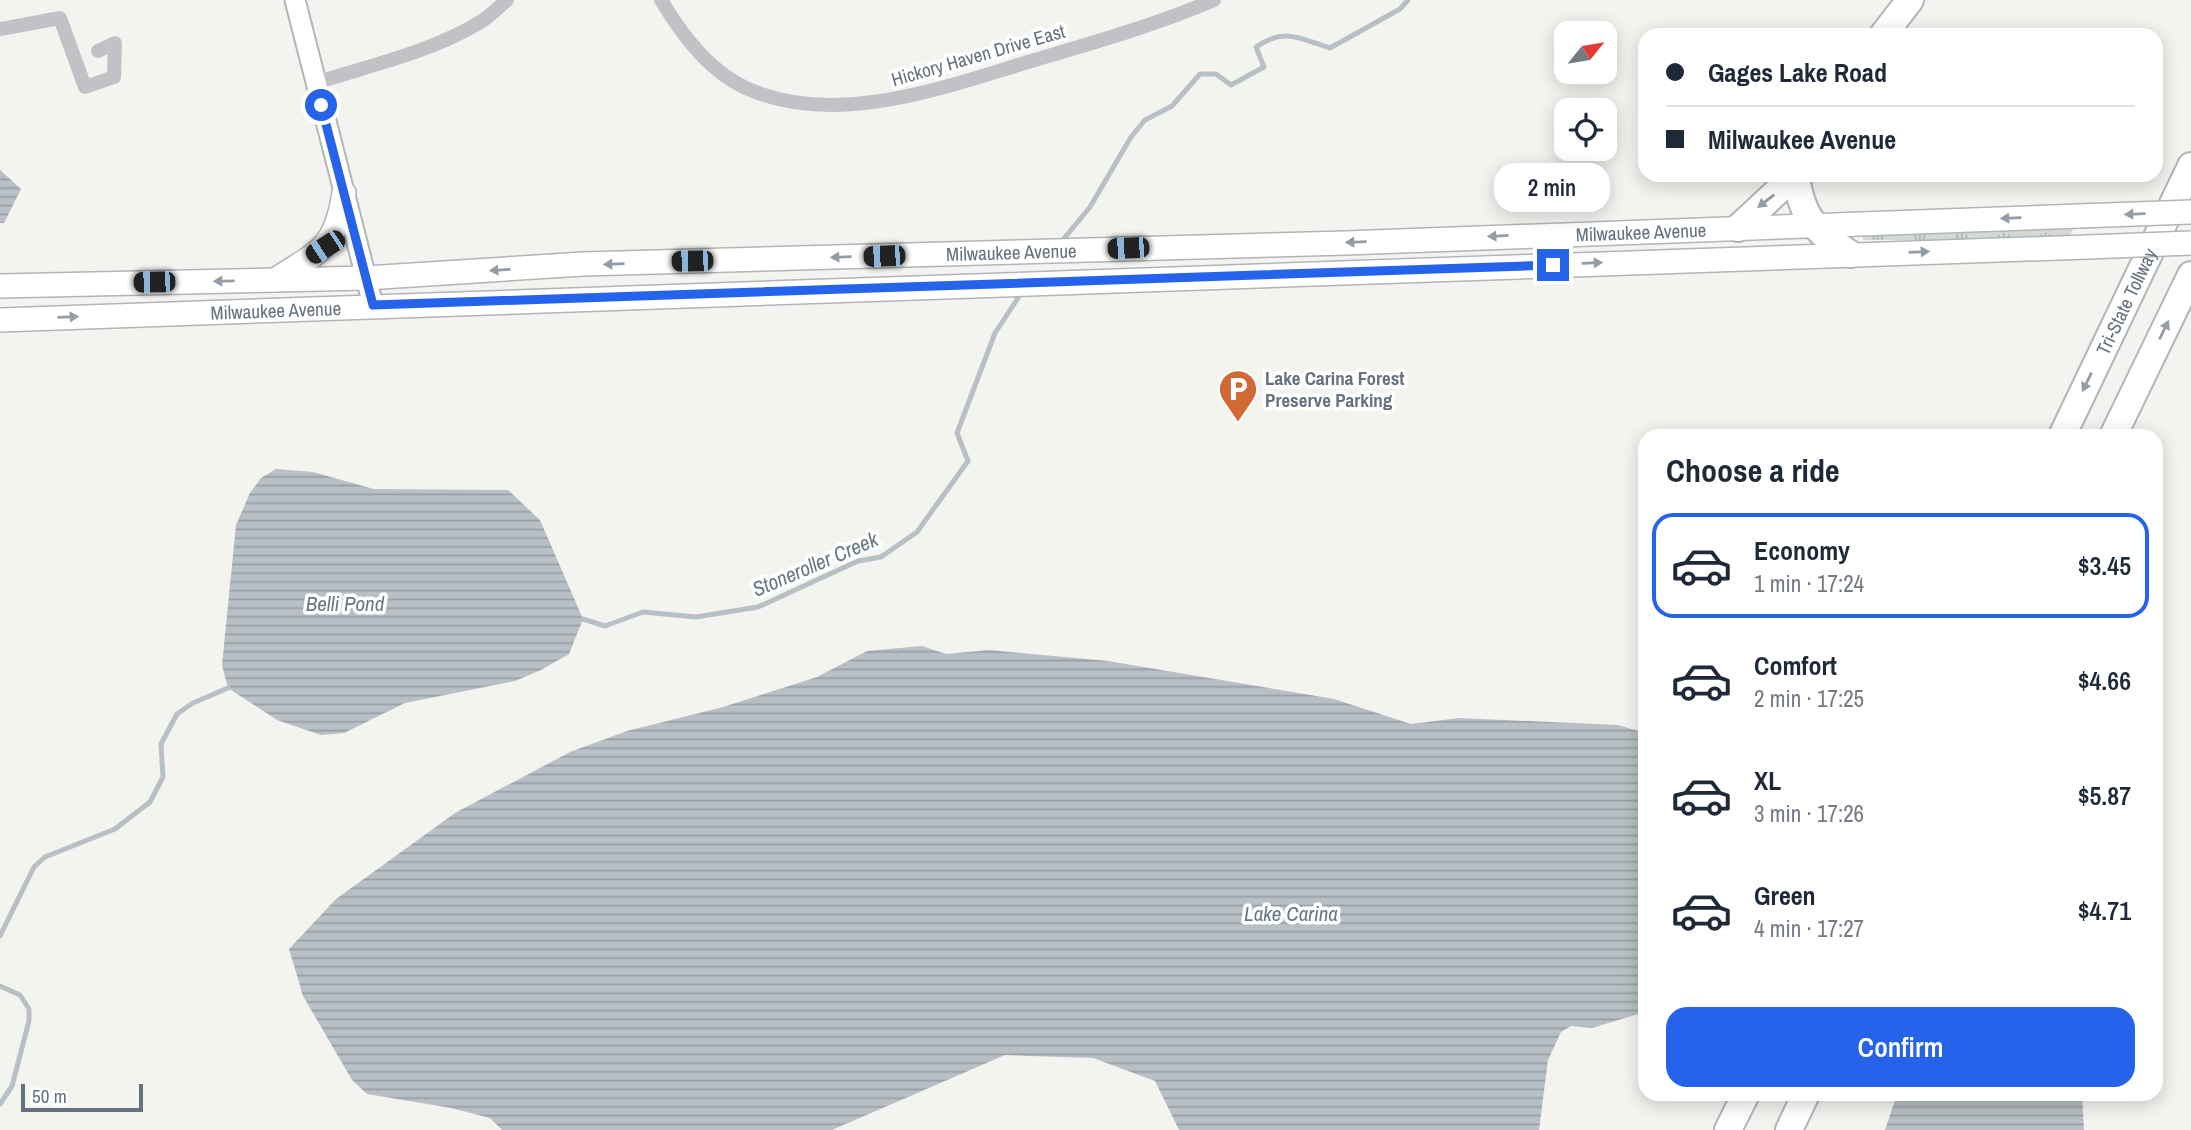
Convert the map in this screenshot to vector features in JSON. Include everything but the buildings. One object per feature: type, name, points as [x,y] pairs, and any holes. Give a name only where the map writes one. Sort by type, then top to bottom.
[{"type":"highway","points":[[1888,28],[1910,0]]},
{"type":"highway","name":"Tri-State Tollway","points":[[2065,429],[2191,166]]},
{"type":"highway","points":[[1738,228],[1788,182]]},
{"type":"highway","points":[[1797,182],[1803,208],[1811,225],[1850,254]]},
{"type":"highway","points":[[2116,429],[2191,275]]},
{"type":"highway","points":[[1728,1130],[1742,1101]]},
{"type":"highway","points":[[1789,1130],[1803,1101]]},
{"type":"main road","points":[[275,280],[325,247],[340,215],[344,193]]},
{"type":"main road","name":"Milwaukee Avenue","points":[[0,286],[366,278],[583,264],[1346,243],[2191,212]]},
{"type":"main road","name":"Milwaukee Avenue","points":[[0,320],[2191,243]]},
{"type":"street","points":[[295,0],[373,305]]},
{"type":"street","points":[[315,83],[409,54],[448,38],[484,20],[507,0]]},
{"type":"street","name":"Hickory Haven Drive East","points":[[661,0],[700,55],[737,83],[754,92],[782,100],[835,104],[885,100],[927,92],[1075,48],[1214,0]]},
{"type":"street","points":[[0,29],[60,18],[85,87],[114,77],[115,43],[98,51]]},
{"type":"green space","points":[[2074,227],[2069,237],[1863,240],[1863,234]]},
{"type":"water","points":[[0,170],[21,189],[4,223],[0,223]]},
{"type":"water","name":"Belli Pond","points":[[276,469],[313,472],[374,489],[508,490],[540,520],[583,619],[569,654],[515,681],[405,703],[344,733],[321,735],[277,720],[228,688],[222,665],[236,525],[250,493],[261,478]]},
{"type":"water","name":"Lake Carina","points":[[922,646],[946,654],[989,650],[1108,661],[1334,699],[1411,724],[1459,718],[1618,725],[1638,731],[1638,1014],[1592,1028],[1571,1026],[1561,1032],[1548,1060],[1539,1130],[1179,1130],[1155,1081],[1093,1058],[1005,1055],[832,1130],[502,1130],[490,1118],[451,1108],[367,1094],[352,1080],[303,996],[289,949],[336,899],[455,813],[570,752],[627,731],[723,707],[817,677],[867,651]]},
{"type":"water","points":[[1895,1101],[2082,1101],[2084,1130],[1885,1130]]},
{"type":"waterway","name":"Stoneroller Creek","points":[[1062,241],[1090,207],[1131,137],[1145,120],[1172,106],[1200,74],[1216,74],[1231,85],[1264,67],[1256,47],[1266,41],[1284,36],[1301,38],[1330,48],[1400,9],[1408,0]]},
{"type":"waterway","name":"Stoneroller Creek","points":[[583,619],[605,626],[643,612],[696,617],[758,607],[858,561],[881,557],[917,532],[968,461],[957,433],[995,333],[1018,298]]},
{"type":"waterway","name":"Stoneroller Creek","points":[[0,936],[34,867],[45,857],[115,829],[150,802],[163,777],[161,744],[177,714],[193,703],[228,688]]},
{"type":"waterway","name":"Stoneroller Creek","points":[[0,986],[20,995],[29,1009],[29,1021],[12,1086],[0,1104]]},
{"type":"place","name":"Lake Carina Forest Preserve Parking","points":[[1238,423]]},
{"type":"route","points":[[321,105],[373,305],[1553,265]]}]
